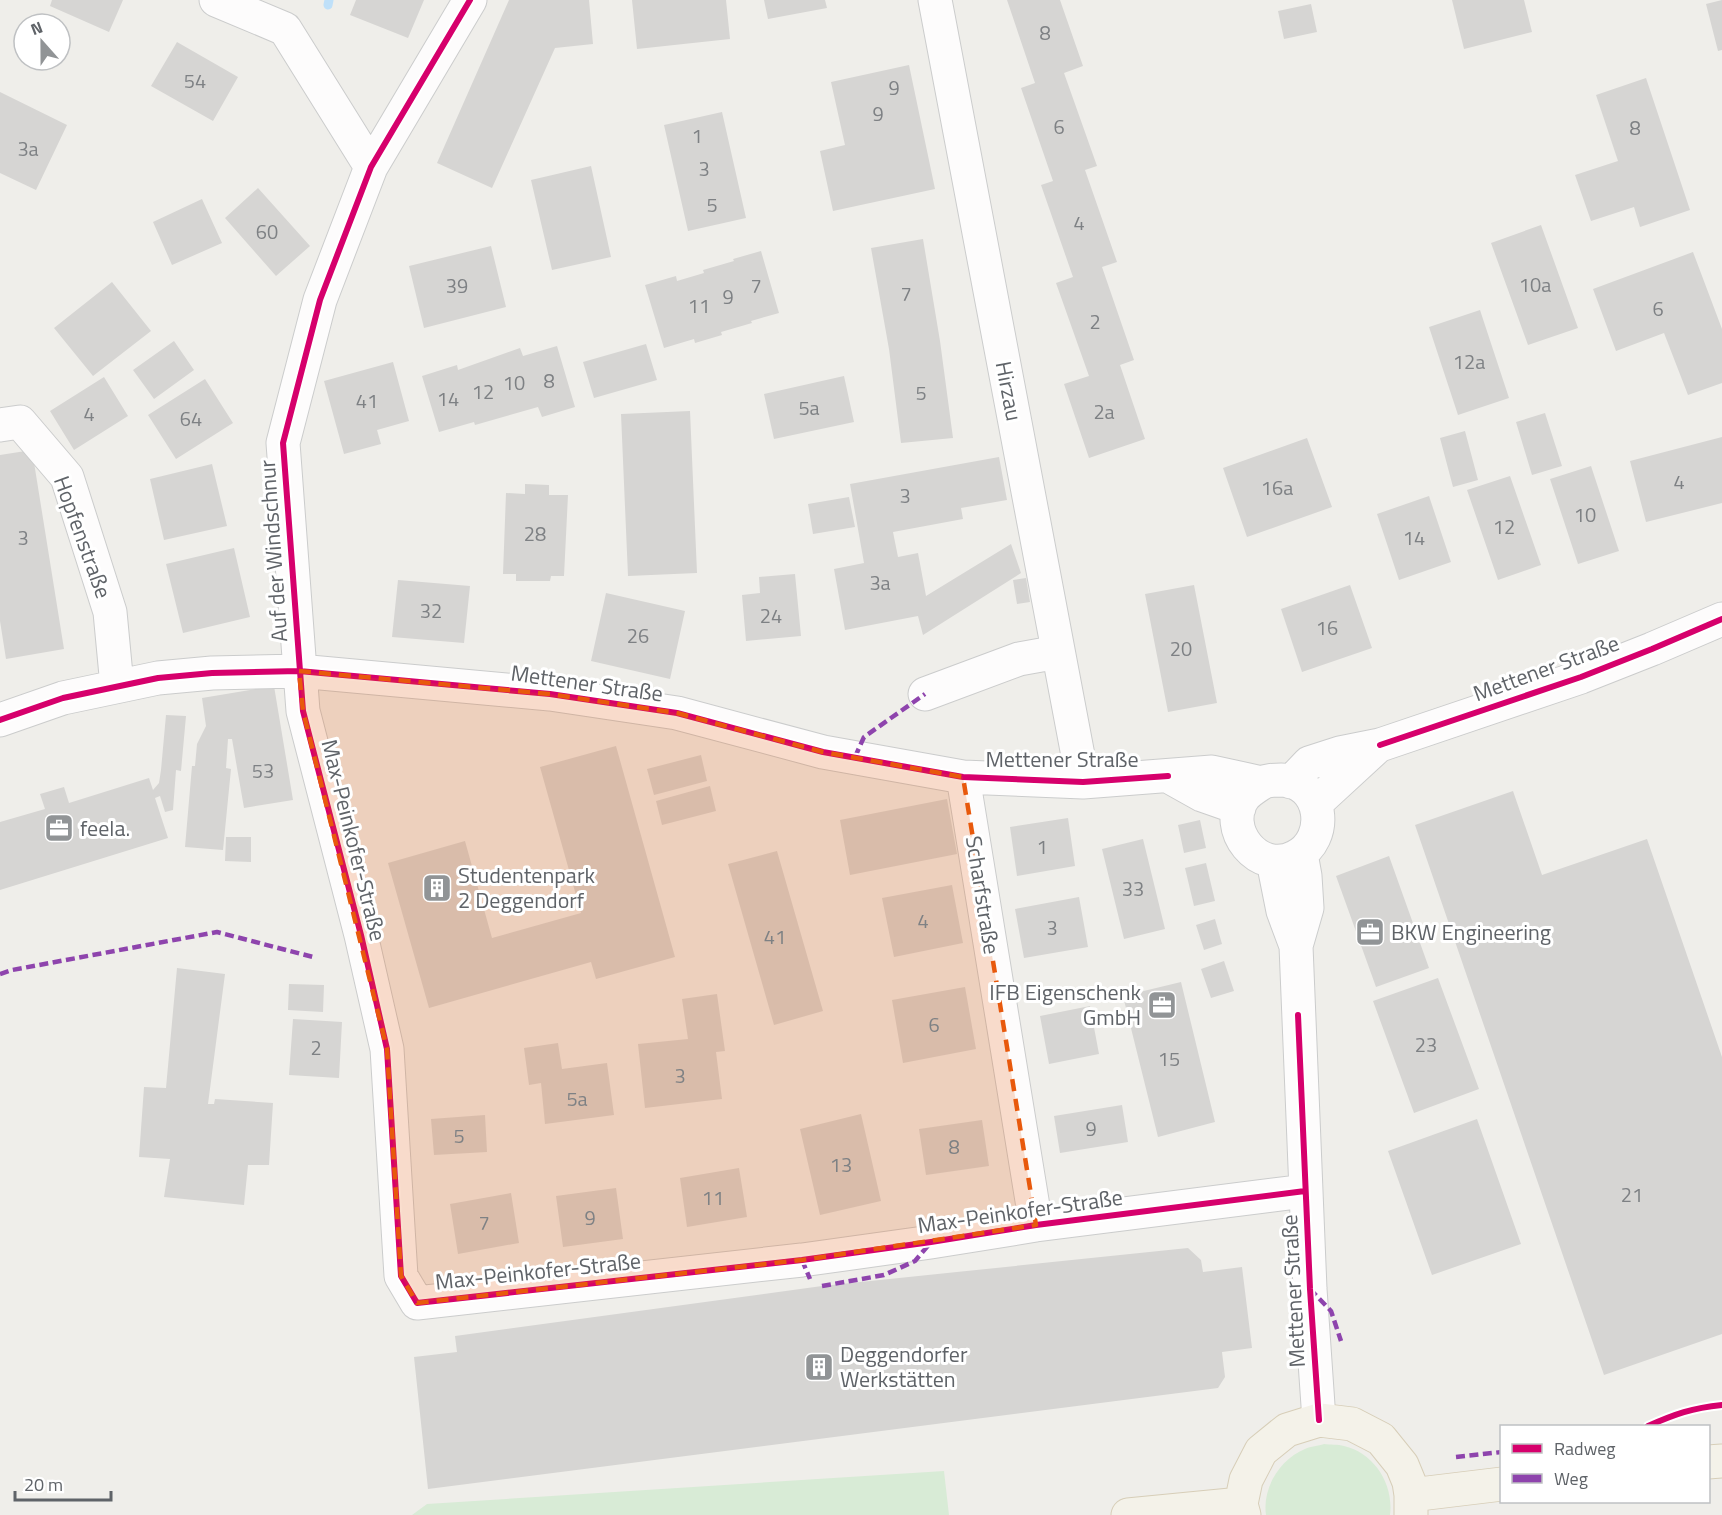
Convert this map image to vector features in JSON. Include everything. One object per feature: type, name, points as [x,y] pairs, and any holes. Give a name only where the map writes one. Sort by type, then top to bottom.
[{"type":"main road","points":[[1128,1515],[1243,1510],[1246,1480],[1262,1451],[1287,1430],[1319,1420],[1352,1424],[1381,1439],[1402,1465],[1409,1482],[1411,1505],[1500,1484]]},
{"type":"street","points":[[216,0],[285,29],[371,167]]},
{"type":"street","name":"Auf der Windschnur","points":[[300,672],[283,443],[320,300],[371,167],[470,0]]},
{"type":"street","name":"Hirzau","points":[[935,0],[1083,782]]},
{"type":"street","name":"Hopfenstraße","points":[[0,425],[20,422],[67,477],[110,612],[117,686]]},
{"type":"street","name":"Mettener Straße","points":[[0,720],[63,698],[183,675],[300,672],[550,694],[677,713],[823,752],[963,777],[1083,782],[1212,772],[1277,782],[1309,763],[1331,755],[1380,745],[1653,649],[1720,628]]},
{"type":"street","points":[[925,694],[1019,659],[1058,652]]},
{"type":"street","name":"Max-Peinkofer-Straße","points":[[300,672],[303,711],[361,935],[387,1049],[401,1276],[417,1303],[802,1260],[1036,1226],[1305,1191]]},
{"type":"street","name":"Mettener Straße","points":[[1315,804],[1380,745]]},
{"type":"street","name":"Mettener Straße","points":[[1168,776],[1202,795],[1239,808]]},
{"type":"street","name":"Scharfstraße","points":[[963,777],[1036,1226]]},
{"type":"street","points":[[1277,782],[1305,790],[1315,804],[1318,812],[1317,831],[1308,847],[1287,857],[1263,858],[1254,854],[1241,838],[1237,818],[1239,808],[1244,797],[1252,789],[1277,782]]},
{"type":"street","name":"Mettener Straße","points":[[1287,857],[1283,911],[1296,946],[1312,1337],[1319,1420]]},
{"type":"highlighted area","points":[[299,671],[550,694],[677,713],[823,752],[963,777],[1036,1225],[802,1260],[417,1303],[401,1276],[387,1049],[303,711]]},
{"type":"green space","points":[[1324,1444],[1342,1445],[1355,1450],[1373,1463],[1385,1481],[1389,1492],[1390,1515],[1266,1515],[1270,1485],[1281,1467],[1307,1448]]},
{"type":"green space","points":[[944,1471],[949,1515],[412,1515],[427,1504]]},
{"type":"building","points":[[52,0],[123,0],[109,32],[72,16],[72,12],[64,12],[50,6]]},
{"type":"building","points":[[356,0],[424,0],[408,38],[350,15]]},
{"type":"building","points":[[509,0],[589,0],[593,44],[555,48],[492,188],[437,163]]},
{"type":"building","points":[[632,0],[726,0],[730,39],[637,49]]},
{"type":"building","points":[[764,0],[825,0],[827,8],[768,19]]},
{"type":"building","points":[[1007,0],[1060,0],[1083,66],[1064,73],[1097,166],[1085,170],[1117,262],[1102,267],[1134,360],[1120,365],[1145,439],[1089,458],[1064,384],[1089,376],[1056,283],[1073,277],[1041,185],[1053,181],[1021,88],[1035,83]]},
{"type":"building","points":[[1452,0],[1524,0],[1532,32],[1464,49]]},
{"type":"building","points":[[1722,0],[1722,50],[1718,51],[1706,4]]},
{"type":"building","points":[[1311,4],[1317,32],[1284,39],[1278,11]]},
{"type":"building","points":[[177,42],[238,77],[213,121],[151,86]]},
{"type":"building","points":[[909,65],[935,189],[833,211],[820,151],[845,145],[831,82]]},
{"type":"building","points":[[1646,78],[1690,210],[1640,227],[1634,207],[1591,221],[1575,175],[1618,161],[1596,95]]},
{"type":"building","points":[[0,92],[67,125],[36,190],[0,173]]},
{"type":"building","points":[[722,112],[746,218],[688,231],[664,125]]},
{"type":"building","points":[[591,166],[611,257],[552,270],[531,180]]},
{"type":"building","points":[[258,188],[310,246],[276,276],[225,218]]},
{"type":"building","points":[[202,199],[222,243],[172,265],[153,222]]},
{"type":"building","points":[[1541,225],[1578,328],[1528,345],[1491,243]]},
{"type":"building","points":[[923,239],[953,438],[901,443],[889,349],[871,248]]},
{"type":"building","points":[[491,246],[506,307],[424,328],[409,266]]},
{"type":"building","points":[[761,251],[779,313],[721,332],[722,335],[695,343],[694,339],[664,348],[645,285],[676,276],[677,281],[704,273],[703,270],[734,261],[733,259]]},
{"type":"building","points":[[1693,252],[1722,329],[1722,383],[1688,395],[1664,333],[1616,351],[1593,289]]},
{"type":"building","points":[[112,282],[151,331],[93,376],[54,328]]},
{"type":"building","points":[[1480,310],[1509,398],[1458,415],[1429,327]]},
{"type":"building","points":[[174,341],[194,370],[154,399],[133,370]]},
{"type":"building","points":[[646,344],[657,380],[594,398],[583,362]]},
{"type":"building","points":[[557,346],[575,407],[542,417],[538,407],[475,425],[474,422],[439,432],[422,376],[457,365],[458,370],[520,348],[523,356]]},
{"type":"building","points":[[393,362],[409,421],[377,430],[381,444],[344,454],[324,381]]},
{"type":"building","points":[[844,376],[854,422],[774,439],[764,394]]},
{"type":"building","points":[[104,377],[128,416],[74,450],[50,411]]},
{"type":"building","points":[[205,379],[233,423],[176,459],[148,415]]},
{"type":"building","points":[[690,411],[697,573],[628,576],[621,414]]},
{"type":"building","points":[[1545,413],[1562,466],[1532,475],[1516,422]]},
{"type":"building","points":[[1465,431],[1478,480],[1453,487],[1440,438]]},
{"type":"building","points":[[1722,437],[1722,503],[1646,522],[1630,461]]},
{"type":"building","points":[[1307,438],[1332,507],[1247,537],[1223,468]]},
{"type":"building","points":[[32,450],[64,649],[6,659],[0,621],[0,455]]},
{"type":"building","points":[[999,457],[1007,500],[961,508],[963,519],[893,532],[898,557],[918,553],[926,596],[1011,544],[1021,573],[923,635],[918,616],[845,630],[834,569],[864,563],[850,484]]},
{"type":"building","points":[[212,464],[227,526],[164,540],[150,479]]},
{"type":"building","points":[[1591,466],[1619,551],[1578,564],[1550,479]]},
{"type":"building","points":[[1510,476],[1541,565],[1498,580],[1467,490]]},
{"type":"building","points":[[525,484],[549,485],[549,495],[568,495],[564,576],[551,576],[550,581],[516,581],[516,574],[503,574],[506,493],[525,494]]},
{"type":"building","points":[[1429,496],[1451,562],[1399,580],[1377,514]]},
{"type":"building","points":[[849,497],[855,527],[813,534],[808,504]]},
{"type":"building","points":[[234,548],[250,617],[183,633],[166,564]]},
{"type":"building","points":[[795,574],[801,636],[746,641],[742,595],[760,593],[759,577]]},
{"type":"building","points":[[1026,578],[1030,602],[1017,604],[1013,580]]},
{"type":"building","points":[[398,580],[470,586],[464,643],[392,637]]},
{"type":"building","points":[[1194,585],[1217,703],[1168,712],[1145,594]]},
{"type":"building","points":[[1350,585],[1372,648],[1302,672],[1281,609]]},
{"type":"building","points":[[606,593],[685,611],[670,679],[591,661]]},
{"type":"building","points":[[274,686],[293,800],[244,808],[232,739],[228,739],[226,768],[231,769],[223,850],[185,847],[192,766],[195,766],[197,744],[206,726],[202,698]]},
{"type":"building","points":[[166,715],[186,716],[181,771],[176,770],[173,810],[165,812],[160,796],[155,798],[168,838],[0,890],[0,822],[45,809],[40,794],[64,787],[69,803],[149,778],[153,790],[159,783]]},
{"type":"building","name":"Studentenpark 2 Deggendorf","points":[[616,746],[675,957],[596,979],[591,962],[429,1008],[388,863],[465,841],[492,938],[581,913],[540,767]]},
{"type":"building","points":[[701,755],[707,781],[654,795],[647,769]]},
{"type":"building","points":[[710,786],[716,811],[662,825],[656,801]]},
{"type":"building","points":[[1513,791],[1542,875],[1647,839],[1722,1057],[1722,1334],[1604,1375],[1415,825]]},
{"type":"building","points":[[947,799],[957,854],[850,875],[840,820]]},
{"type":"building","points":[[1068,818],[1075,866],[1017,876],[1010,827]]},
{"type":"building","points":[[1200,820],[1206,848],[1184,853],[1178,825]]},
{"type":"building","points":[[226,837],[251,837],[251,862],[225,861]]},
{"type":"building","points":[[1143,839],[1165,929],[1124,939],[1102,849]]},
{"type":"building","points":[[777,851],[823,1011],[774,1025],[728,864]]},
{"type":"building","points":[[1389,856],[1429,968],[1376,987],[1336,876]]},
{"type":"building","points":[[1206,863],[1215,901],[1194,906],[1185,868]]},
{"type":"building","points":[[952,885],[963,943],[894,957],[882,898]]},
{"type":"building","points":[[1079,897],[1088,947],[1024,958],[1015,909]]},
{"type":"building","points":[[1215,919],[1222,944],[1204,950],[1196,925]]},
{"type":"building","points":[[1224,961],[1234,991],[1211,998],[1201,969]]},
{"type":"building","points":[[177,968],[225,974],[208,1104],[214,1104],[215,1099],[273,1103],[269,1165],[248,1165],[244,1205],[164,1197],[170,1159],[139,1157],[144,1087],[166,1088]]},
{"type":"building","points":[[1438,978],[1479,1089],[1414,1113],[1373,1001]]},
{"type":"building","points":[[1181,982],[1215,1122],[1158,1137],[1123,996]]},
{"type":"building","points":[[289,984],[324,985],[323,1012],[288,1010]]},
{"type":"building","points":[[965,987],[976,1049],[903,1063],[892,1000]]},
{"type":"building","points":[[717,994],[725,1051],[716,1052],[722,1099],[645,1108],[638,1044],[688,1039],[682,999]]},
{"type":"building","points":[[1090,1006],[1099,1054],[1049,1064],[1040,1016]]},
{"type":"building","points":[[293,1019],[342,1022],[339,1078],[289,1075]]},
{"type":"building","points":[[558,1043],[562,1069],[607,1063],[614,1115],[545,1124],[541,1083],[529,1085],[524,1048]]},
{"type":"building","points":[[1122,1105],[1128,1142],[1060,1153],[1054,1116]]},
{"type":"building","points":[[861,1114],[881,1201],[820,1215],[800,1129]]},
{"type":"building","points":[[485,1115],[487,1152],[434,1155],[431,1119]]},
{"type":"building","points":[[1477,1119],[1521,1244],[1432,1275],[1388,1151]]},
{"type":"building","points":[[982,1120],[989,1166],[926,1175],[919,1129]]},
{"type":"building","points":[[739,1168],[747,1217],[687,1227],[680,1178]]},
{"type":"building","points":[[616,1188],[623,1239],[563,1247],[556,1196]]},
{"type":"building","points":[[511,1193],[519,1243],[458,1254],[450,1204]]},
{"type":"building","name":"Deggendorfer Werkstätten","points":[[1188,1248],[1201,1260],[1203,1272],[1242,1267],[1252,1348],[1222,1352],[1225,1377],[1218,1388],[428,1489],[414,1357],[457,1352],[455,1336],[822,1286]]},
{"type":"waterway","points":[[328,5],[329,0]]},
{"type":"marked path","points":[[855,757],[864,737],[925,694]]},
{"type":"marked path","points":[[0,974],[217,932],[313,957]]},
{"type":"marked path","points":[[822,1286],[884,1275],[915,1261],[931,1242]]},
{"type":"marked path","points":[[802,1260],[810,1279]]},
{"type":"marked path","points":[[1310,1289],[1331,1311],[1341,1341]]},
{"type":"marked path","points":[[1456,1457],[1500,1452]]},
{"type":"cycle path","points":[[470,0],[371,167],[320,300],[283,443],[303,711],[361,935],[387,1049],[401,1276],[417,1303],[802,1260],[1036,1225],[1305,1191]]},
{"type":"cycle path","points":[[1380,745],[1581,677],[1722,619]]},
{"type":"cycle path","points":[[0,720],[63,698],[158,678],[212,673],[299,671],[550,694],[677,713],[823,752],[963,777],[1083,782],[1168,776]]},
{"type":"cycle path","points":[[1298,1015],[1310,1289],[1319,1420]]},
{"type":"cycle path","points":[[1650,1425],[1684,1412],[1722,1405]]},
{"type":"place","name":"feela.","points":[[59,828]]},
{"type":"place","name":"Studentenpark 2 Deggendorf","points":[[437,888]]},
{"type":"place","name":"BKW Engineering","points":[[1370,932]]},
{"type":"place","name":"IFB Eigenschenk GmbH","points":[[1162,1005]]},
{"type":"place","name":"Deggendorfer Werkstätten","points":[[819,1367]]}]
